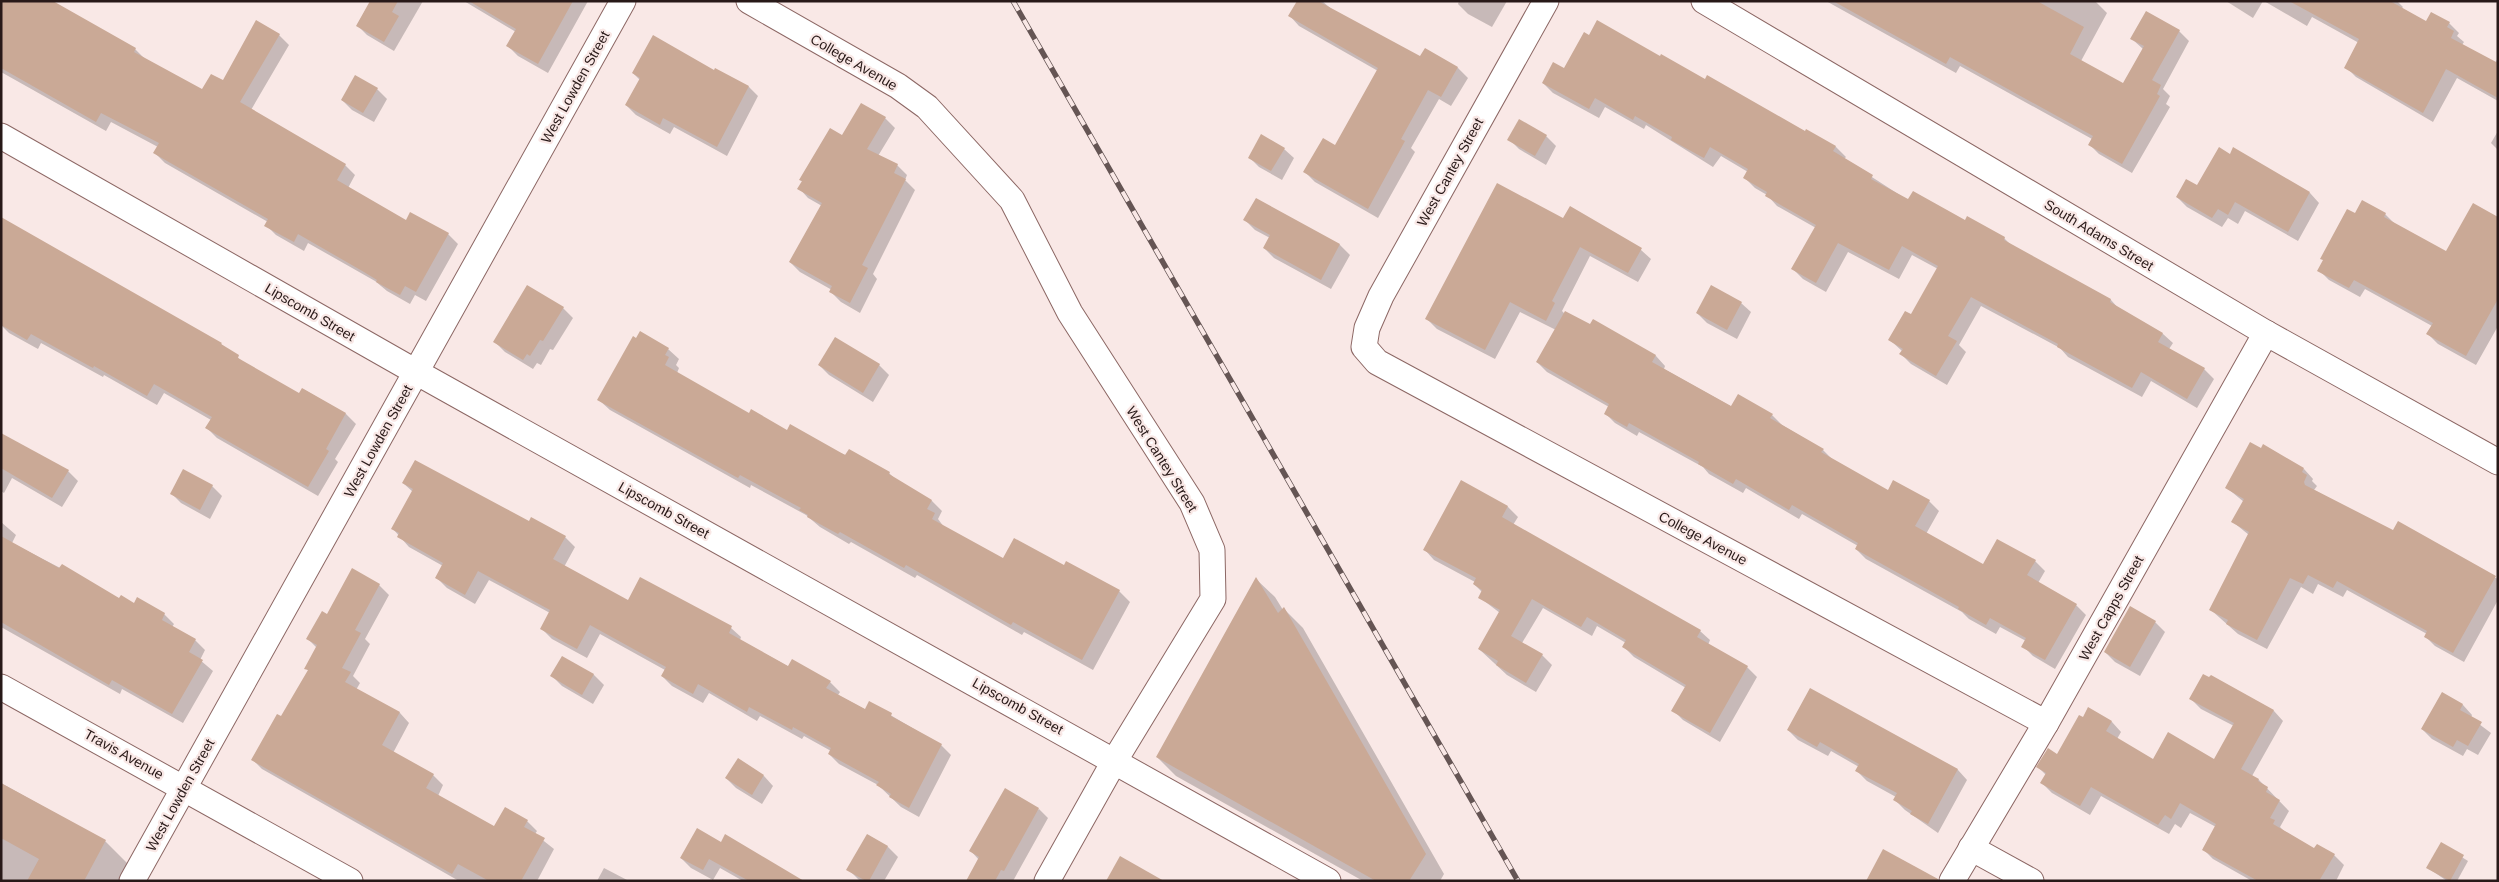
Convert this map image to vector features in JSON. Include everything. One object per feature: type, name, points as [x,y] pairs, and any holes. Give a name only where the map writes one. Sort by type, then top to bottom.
[{"type":"street","name":"West Lowden Street","points":[[132,881],[623,1]]},
{"type":"street","name":"College Avenue","points":[[749,1],[898,86],[927,107],[952,134]]},
{"type":"street","name":"West Cantey Street","points":[[1364,347],[1367,328],[1381,296],[1546,1]]},
{"type":"street","name":"South Adams Street","points":[[1704,1],[2266,333],[2498,462]]},
{"type":"street","name":"West Cantey Street","points":[[952,134],[1012,200],[1070,314],[1192,503],[1212,550],[1213,598],[1115,760],[1047,881]]},
{"type":"street","name":"Lipscomb Street","points":[[1,136],[416,372],[1115,760],[1328,881]]},
{"type":"street","name":"West Capps Street","points":[[1952,881],[2046,722],[2266,333]]},
{"type":"street","name":"College Avenue","points":[[1364,347],[1376,362],[2046,722]]},
{"type":"street","name":"Travis Avenue","points":[[1,687],[184,787],[350,881]]},
{"type":"street","points":[[1971,848],[2031,881]]},
{"type":"building","points":[[1,1],[53,1],[136,48],[134,52],[202,89],[211,74],[223,80],[256,20],[280,34],[240,102],[346,164],[337,180],[406,220],[410,212],[449,233],[416,292],[405,286],[400,295],[298,234],[294,242],[264,226],[268,219],[153,153],[159,143],[101,113],[96,122],[1,68]]},
{"type":"building","points":[[370,1],[398,1],[392,12],[399,16],[384,42],[356,26]]},
{"type":"building","points":[[469,1],[573,1],[538,64],[506,46],[516,29]]},
{"type":"building","points":[[1297,1],[1318,1],[1420,56],[1425,48],[1458,67],[1441,97],[1428,90],[1401,139],[1405,141],[1368,209],[1303,172],[1323,138],[1335,145],[1378,68],[1288,16]]},
{"type":"building","points":[[1833,1],[2037,1],[2084,27],[2070,54],[2123,83],[2144,46],[2130,39],[2146,11],[2180,30],[2152,80],[2161,85],[2157,94],[2160,96],[2122,164],[2088,145],[2093,136],[1950,57],[1946,64]]},
{"type":"building","points":[[2289,1],[2390,1],[2426,21],[2431,12],[2450,22],[2447,27],[2454,31],[2451,38],[2498,63],[2498,98],[2446,69],[2423,113],[2344,68],[2359,39]]},
{"type":"building","points":[[1597,20],[1705,79],[1707,75],[1805,131],[1806,129],[1836,146],[1833,151],[1873,175],[1871,179],[1908,199],[1913,191],[1965,220],[1967,216],[2005,237],[2004,240],[2111,299],[2110,302],[2163,333],[2158,342],[2205,368],[2187,399],[2141,372],[2132,388],[2057,347],[2058,344],[1971,297],[1948,336],[1957,341],[1936,376],[1899,354],[1903,349],[1888,340],[1905,311],[1911,314],[1938,266],[1902,246],[1889,270],[1838,243],[1816,283],[1791,269],[1816,225],[1765,196],[1767,192],[1743,178],[1748,169],[1710,147],[1704,158],[1671,140],[1672,137],[1635,116],[1633,120],[1595,98],[1589,109],[1542,83],[1553,62],[1564,68],[1584,32],[1589,35]]},
{"type":"building","points":[[653,35],[714,70],[715,68],[749,86],[717,147],[663,118],[660,125],[625,105],[640,78],[632,73]]},
{"type":"building","points":[[355,75],[378,88],[363,113],[341,100]]},
{"type":"building","points":[[861,103],[886,117],[867,149],[898,164],[894,173],[906,179],[862,265],[868,268],[850,303],[829,292],[832,286],[789,262],[822,203],[797,189],[802,181],[799,180],[830,128],[842,135]]},
{"type":"building","points":[[1519,119],[1547,135],[1535,156],[1507,140]]},
{"type":"building","points":[[1261,134],[1285,148],[1271,171],[1248,158]]},
{"type":"building","points":[[2219,147],[2230,154],[2233,147],[2310,192],[2288,232],[2235,202],[2228,215],[2218,209],[2212,218],[2176,197],[2186,179],[2197,185]]},
{"type":"building","points":[[1497,183],[1563,218],[1570,206],[1642,248],[1628,273],[1580,247],[1552,301],[1555,303],[1546,321],[1510,302],[1485,350],[1425,319]]},
{"type":"building","points":[[1256,198],[1340,244],[1321,280],[1263,248],[1270,235],[1243,220]]},
{"type":"building","points":[[2362,200],[2386,213],[2384,217],[2446,251],[2473,203],[2498,217],[2498,299],[2466,356],[2426,334],[2433,323],[2354,280],[2349,288],[2317,271],[2323,260],[2320,259],[2347,209],[2355,213]]},
{"type":"building","points":[[1,217],[222,343],[239,355],[238,358],[299,393],[302,388],[346,413],[326,449],[329,451],[308,487],[205,428],[212,417],[154,384],[147,396],[31,334],[27,340],[1,325]]},
{"type":"building","points":[[527,285],[564,307],[543,341],[540,340],[530,356],[527,354],[523,360],[493,342]]},
{"type":"building","points":[[1711,285],[1742,302],[1727,330],[1696,313]]},
{"type":"building","points":[[1565,311],[1590,324],[1593,319],[1656,355],[1652,362],[1731,406],[1738,394],[1773,414],[1770,418],[1824,449],[1821,452],[1888,490],[1893,480],[1930,500],[1915,526],[1983,564],[1997,539],[2036,560],[2027,575],[2077,604],[2045,660],[2021,647],[2026,638],[1990,618],[1986,625],[1958,609],[1959,607],[1855,549],[1858,543],[1792,505],[1789,510],[1736,479],[1733,484],[1698,464],[1699,462],[1629,423],[1627,427],[1604,414],[1609,404],[1536,362]]},
{"type":"building","points":[[640,331],[669,348],[665,355],[669,357],[665,365],[749,413],[751,409],[787,430],[790,424],[845,455],[849,449],[890,472],[889,474],[932,500],[927,509],[935,513],[932,519],[1003,558],[1014,538],[1064,565],[1066,561],[1120,590],[1082,660],[1013,622],[1011,625],[906,565],[904,568],[840,532],[838,534],[807,517],[808,515],[799,510],[801,508],[740,475],[738,478],[597,400],[633,336],[636,338]]},
{"type":"building","points":[[835,337],[880,364],[863,393],[818,365]]},
{"type":"building","points":[[1,433],[69,470],[52,498],[1,468]]},
{"type":"building","points":[[2250,442],[2261,448],[2263,444],[2304,468],[2302,472],[2307,475],[2304,482],[2305,485],[2393,530],[2398,521],[2496,576],[2453,653],[2424,637],[2427,631],[2337,581],[2333,588],[2308,575],[2303,584],[2290,578],[2257,640],[2226,624],[2228,620],[2209,610],[2249,532],[2231,522],[2244,499],[2225,488]]},
{"type":"building","points":[[415,460],[529,521],[531,517],[566,536],[553,559],[628,600],[640,577],[732,626],[729,633],[788,666],[792,659],[831,681],[826,688],[865,709],[869,701],[892,713],[891,716],[942,744],[909,808],[889,797],[891,794],[876,785],[879,782],[828,754],[831,748],[793,727],[792,730],[749,707],[747,712],[698,684],[693,694],[661,676],[666,667],[590,625],[577,649],[540,629],[550,610],[478,571],[465,595],[435,578],[443,563],[397,537],[399,533],[391,529],[413,489],[402,483]]},
{"type":"building","points":[[183,469],[213,485],[200,510],[170,494]]},
{"type":"building","points":[[1461,480],[1508,506],[1502,517],[1701,630],[1697,637],[1748,666],[1710,733],[1671,711],[1686,685],[1622,647],[1626,640],[1587,617],[1581,627],[1532,599],[1511,636],[1543,654],[1526,683],[1496,665],[1498,661],[1478,649],[1500,610],[1478,598],[1482,590],[1473,584],[1476,578],[1423,550]]},
{"type":"building","points":[[1,536],[59,568],[62,564],[119,598],[121,595],[134,603],[137,597],[165,613],[162,620],[196,639],[189,652],[203,660],[172,714],[112,680],[109,685],[1,622]]},
{"type":"building","points":[[352,568],[380,584],[355,630],[361,633],[342,668],[351,672],[345,682],[400,712],[382,745],[434,774],[426,788],[494,826],[505,807],[528,820],[524,827],[545,838],[521,881],[489,881],[458,864],[452,874],[251,760],[277,714],[281,716],[308,670],[304,669],[317,645],[306,639],[322,611],[327,614]]},
{"type":"building","points":[[1256,577],[1278,613],[1284,607],[1426,854],[1409,881],[1376,881],[1156,757]]},
{"type":"building","points":[[2130,606],[2156,621],[2130,667],[2104,652]]},
{"type":"building","points":[[562,656],[594,674],[582,695],[550,676]]},
{"type":"building","points":[[2203,674],[2209,677],[2211,675],[2274,710],[2241,769],[2259,779],[2258,781],[2268,787],[2266,792],[2280,800],[2270,818],[2275,820],[2273,824],[2314,848],[2317,844],[2335,854],[2319,881],[2258,881],[2202,850],[2216,824],[2180,803],[2171,819],[2165,815],[2158,825],[2091,787],[2080,806],[2040,783],[2046,773],[2036,767],[2048,748],[2057,754],[2079,715],[2083,717],[2088,707],[2112,721],[2106,731],[2153,759],[2168,732],[2214,759],[2234,723],[2189,699]]},
{"type":"building","points":[[1810,688],[1958,769],[1928,824],[1910,814],[1912,811],[1893,800],[1897,793],[1855,771],[1859,764],[1820,742],[1817,747],[1787,730]]},
{"type":"building","points":[[2442,692],[2463,704],[2460,710],[2482,722],[2468,746],[2457,740],[2453,747],[2421,729]]},
{"type":"building","points":[[738,758],[764,775],[752,795],[725,778]]},
{"type":"building","points":[[1,783],[106,840],[84,881],[27,881],[39,859],[1,838]]},
{"type":"building","points":[[1005,788],[1039,808],[1004,871],[1001,870],[995,881],[966,881],[979,857],[969,851]]},
{"type":"building","points":[[697,828],[721,842],[725,834],[804,881],[749,881],[709,859],[703,870],[680,858]]},
{"type":"building","points":[[867,834],[888,846],[869,881],[846,870]]},
{"type":"building","points":[[2441,842],[2464,855],[2450,881],[2426,868]]},
{"type":"building","points":[[1883,849],[1938,879],[1938,881],[1866,881]]},
{"type":"building","points":[[1120,856],[1164,881],[1106,881]]},
{"type":"railway","points":[[1013,1],[1518,881]]}]
